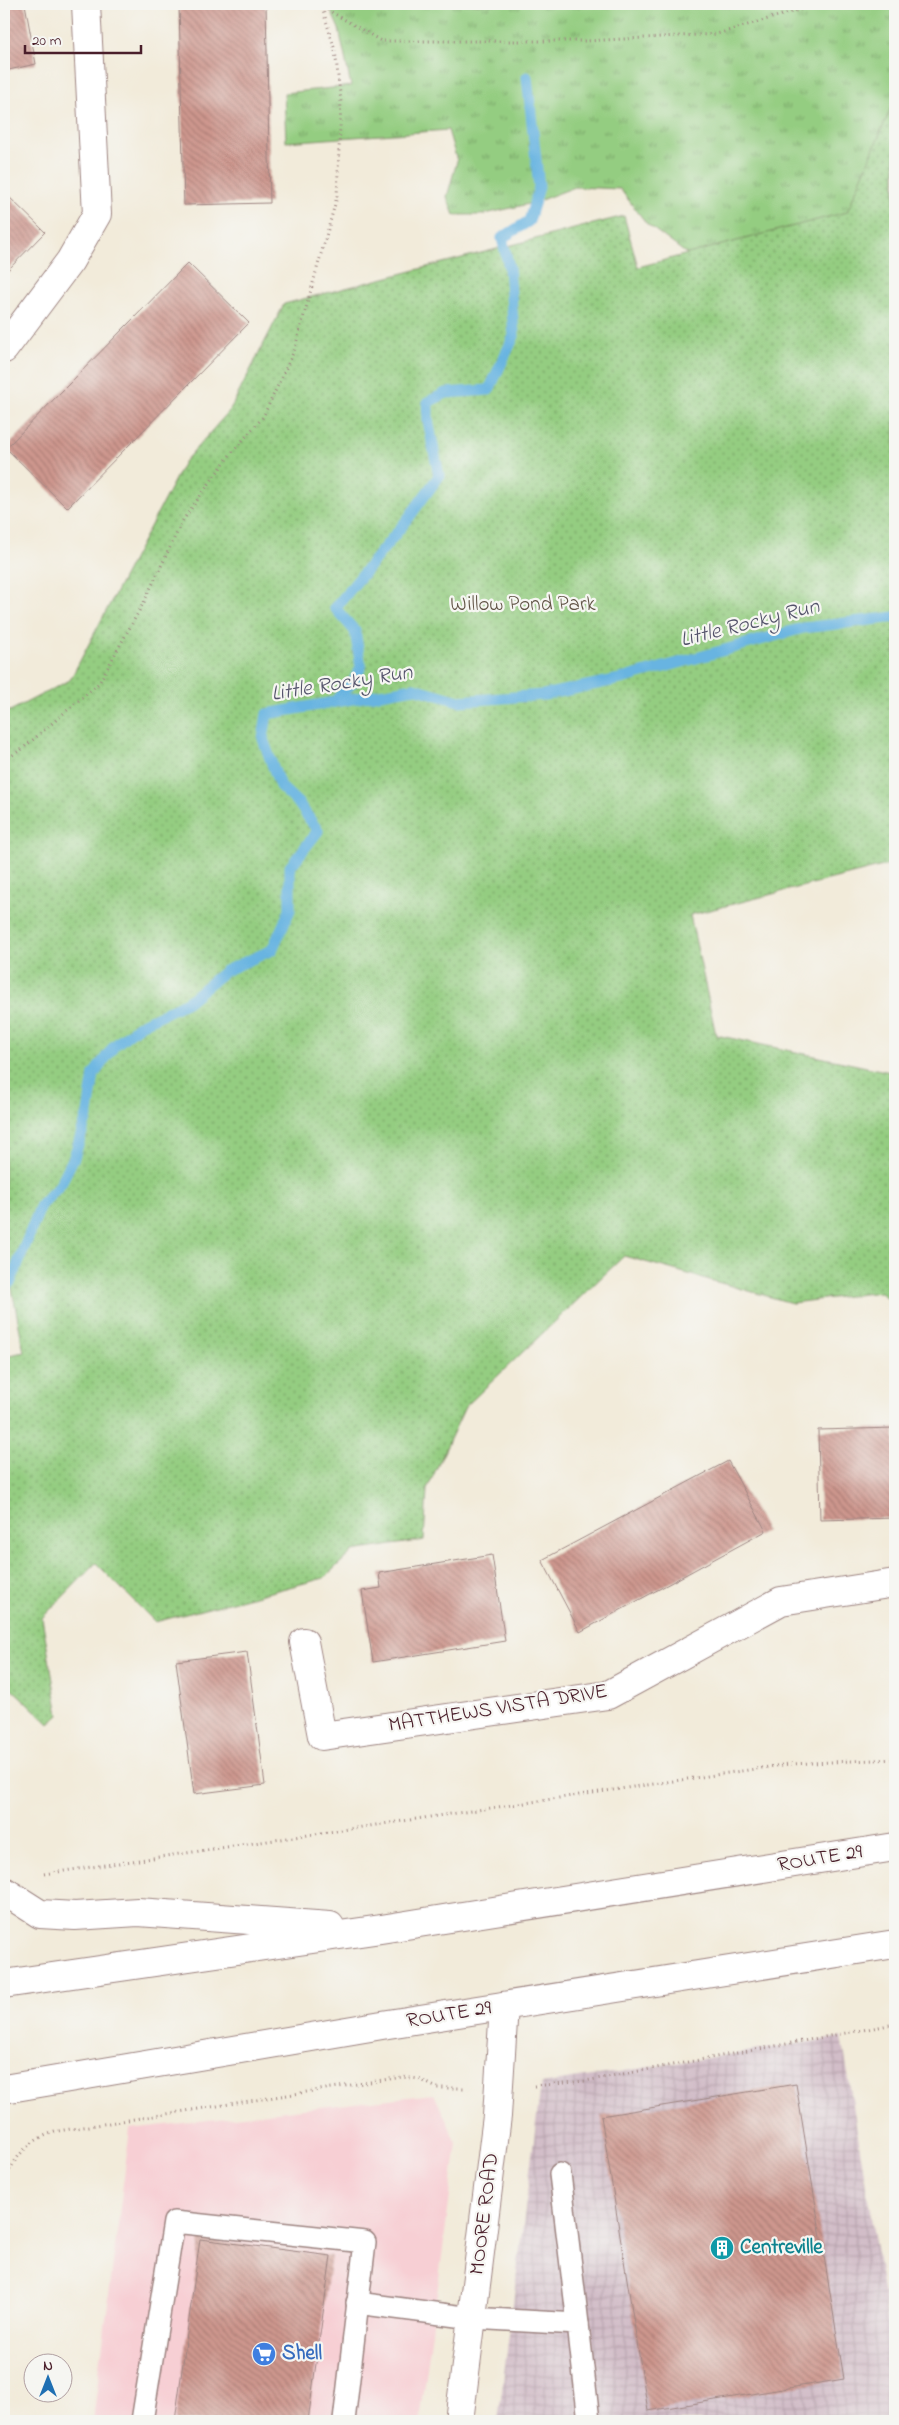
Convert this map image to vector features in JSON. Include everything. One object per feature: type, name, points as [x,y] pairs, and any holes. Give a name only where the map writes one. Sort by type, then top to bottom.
[{"type":"main road","points":[[4,349],[70,261],[97,214],[86,4]]},
{"type":"main road","name":"MATTHEWS VISTA DRIVE","points":[[304,1642],[322,1736],[608,1695],[781,1601],[895,1583]]},
{"type":"main road","name":"ROUTE 29","points":[[4,1984],[381,1929],[895,1847]]},
{"type":"main road","points":[[4,1891],[40,1914],[74,1916],[138,1912],[381,1929]]},
{"type":"main road","name":"ROUTE 29","points":[[4,2089],[504,2006],[895,1944]]},
{"type":"main road","name":"MOORE ROAD","points":[[459,2421],[499,2087],[504,2006]]},
{"type":"lane","points":[[560,2174],[589,2421]]},
{"type":"lane","points":[[142,2421],[174,2222],[365,2242],[344,2421]]},
{"type":"lane","points":[[357,2304],[472,2318],[578,2324]]},
{"type":"path","points":[[322,5],[381,41],[587,41],[716,34],[819,4]]},
{"type":"path","points":[[4,760],[21,750],[99,683],[144,602],[183,520],[229,456],[263,417],[294,351],[338,197],[341,102],[336,50],[322,5]]},
{"type":"path","points":[[43,1874],[789,1764],[895,1759]]},
{"type":"path","points":[[4,2184],[10,2166],[23,2150],[44,2135],[58,2131],[402,2077],[419,2079],[437,2088],[554,2086],[895,2024]]},
{"type":"shaded area","points":[[842,2037],[895,2366],[895,2421],[498,2421],[541,2084]]},
{"type":"shaded area","points":[[434,2094],[457,2143],[420,2421],[93,2421],[130,2129]]},
{"type":"green space","points":[[328,4],[895,4],[895,219],[708,270],[647,224],[620,189],[575,187],[533,203],[481,215],[454,215],[447,197],[457,161],[448,130],[286,142],[284,93],[351,86],[339,29]]},
{"type":"green space","name":"Willow Pond Park","points":[[895,98],[895,863],[690,915],[716,1035],[895,1073],[895,1305],[880,1292],[792,1303],[624,1256],[465,1407],[427,1489],[424,1540],[353,1551],[324,1578],[155,1622],[96,1563],[42,1618],[59,1715],[49,1724],[4,1681],[4,1356],[24,1352],[4,1247],[4,714],[70,680],[184,462],[230,410],[284,304],[624,216],[638,267],[847,212]]},
{"type":"building","points":[[4,4],[25,4],[36,64],[4,71]]},
{"type":"building","points":[[179,4],[266,4],[270,203],[184,205]]},
{"type":"building","points":[[4,192],[45,232],[4,274]]},
{"type":"building","points":[[188,263],[249,323],[67,508],[6,448]]},
{"type":"building","points":[[895,1428],[895,1518],[820,1520],[818,1430]]},
{"type":"building","points":[[728,1461],[766,1531],[580,1632],[542,1560]]},
{"type":"building","points":[[492,1555],[505,1641],[373,1662],[362,1591],[381,1588],[379,1573]]},
{"type":"building","points":[[247,1652],[265,1785],[194,1794],[176,1661]]},
{"type":"building","name":"Centreville","points":[[796,2084],[844,2379],[648,2411],[601,2116]]},
{"type":"building","points":[[200,2239],[331,2256],[308,2421],[175,2421]]},
{"type":"waterway","points":[[335,701],[353,682],[361,667],[355,631],[335,608],[407,520],[439,476],[428,420],[428,402],[446,393],[489,390],[514,336],[509,267],[502,238],[529,221],[539,187],[527,77]]},
{"type":"waterway","name":"Little Rocky Run","points":[[4,1288],[11,1281],[41,1205],[60,1185],[74,1157],[88,1113],[94,1074],[114,1046],[140,1025],[187,1002],[225,971],[272,950],[290,910],[290,867],[318,831],[299,804],[280,786],[263,739],[267,714],[414,688],[459,701],[544,695],[625,678],[803,628],[895,617]]},
{"type":"place","name":"Centreville","points":[[722,2248]]},
{"type":"place","name":"Shell","points":[[264,2354]]}]
